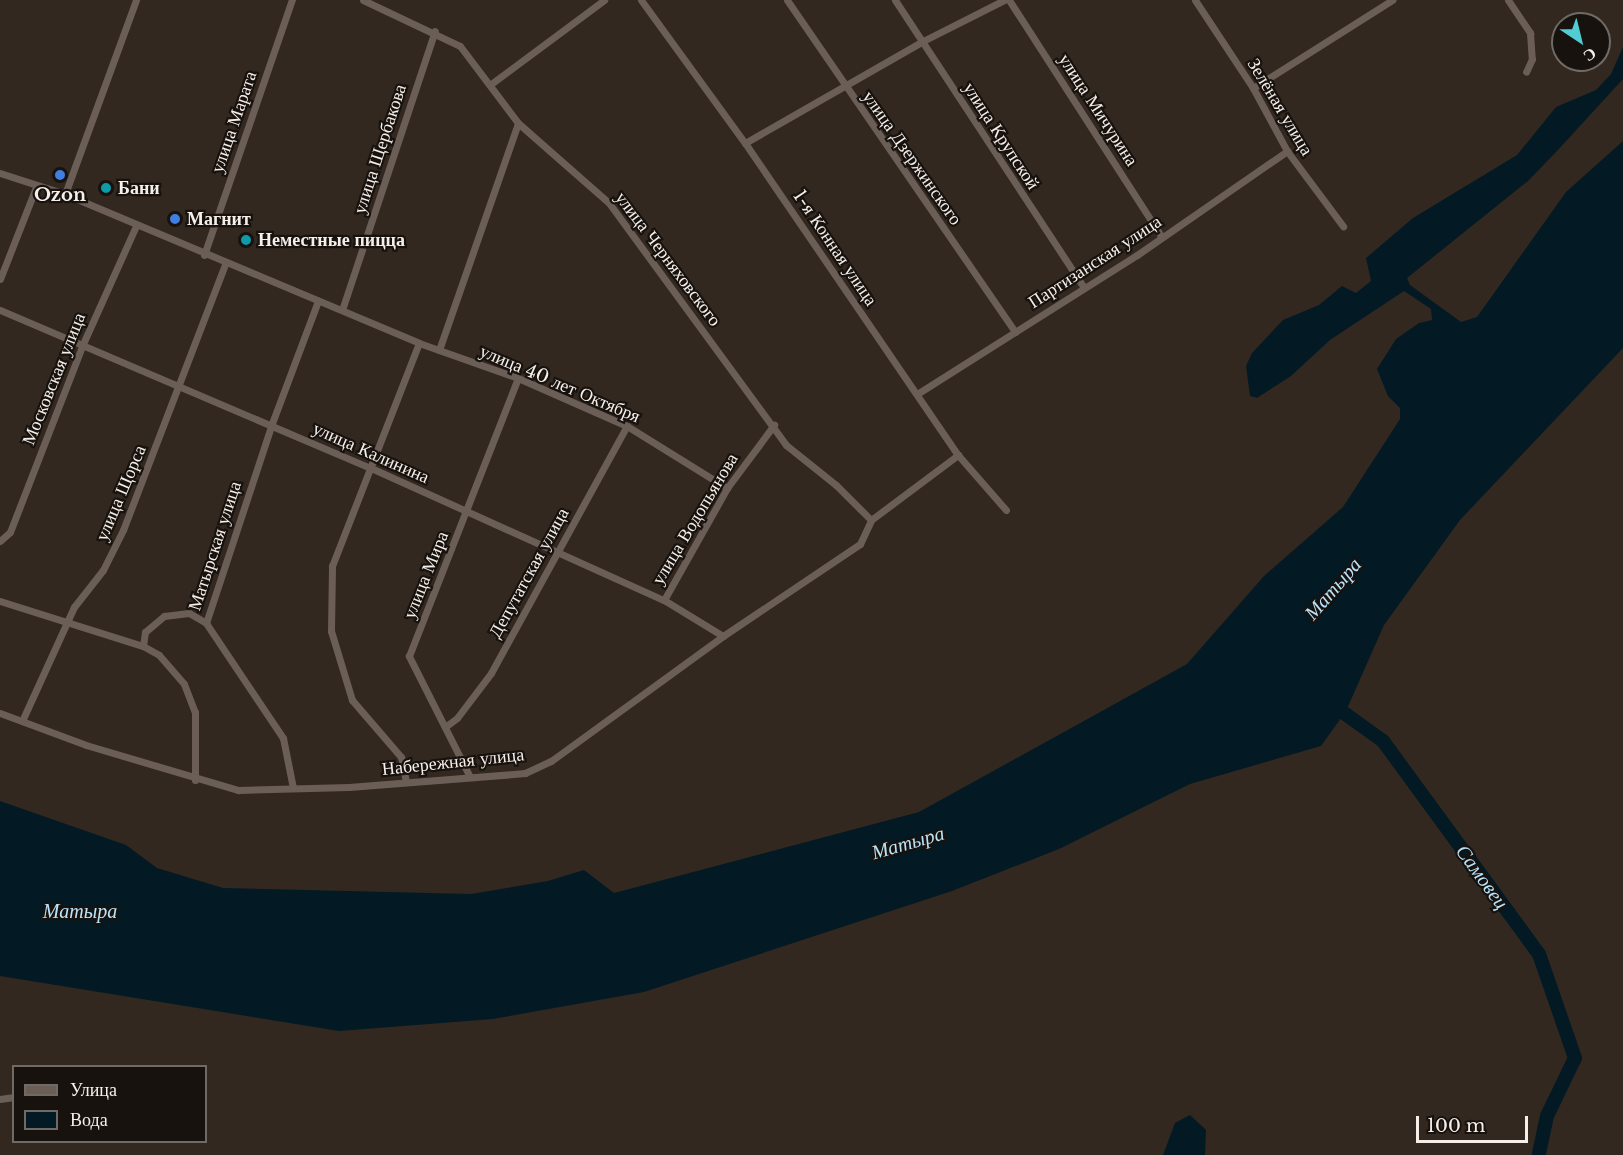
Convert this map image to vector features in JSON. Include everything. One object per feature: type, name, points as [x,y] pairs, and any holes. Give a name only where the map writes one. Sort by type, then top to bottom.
[{"type":"street","points":[[64,194],[135,0]]},
{"type":"street","name":"улица Марата","points":[[204,255],[292,0]]},
{"type":"street","name":"улица Черняховского","points":[[363,0],[435,31],[460,46],[491,84],[518,123],[609,203],[774,424],[786,445],[836,485],[871,520]]},
{"type":"street","points":[[491,84],[604,0]]},
{"type":"street","name":"1-я Конная улица","points":[[641,0],[745,143],[958,455],[1006,510]]},
{"type":"street","name":"улица Дзержинского","points":[[787,0],[1015,332]]},
{"type":"street","name":"улица Крупской","points":[[894,0],[1084,288]]},
{"type":"street","points":[[745,143],[921,42],[1006,0]]},
{"type":"street","name":"улица Мичурина","points":[[1006,0],[1162,237]]},
{"type":"street","name":"Зелёная улица","points":[[1195,0],[1253,88],[1287,151],[1343,226]]},
{"type":"street","points":[[1253,88],[1392,0]]},
{"type":"street","points":[[1508,0],[1530,33],[1532,59],[1526,72]]},
{"type":"street","name":"улица Щербакова","points":[[342,310],[435,31]]},
{"type":"street","points":[[439,350],[518,123]]},
{"type":"street","name":"Партизанская улица","points":[[917,394],[1162,237],[1287,151]]},
{"type":"street","name":"улица 40 лет Октября","points":[[0,173],[64,194],[225,264],[419,343],[518,378],[627,426],[727,488]]},
{"type":"street","points":[[0,279],[36,186]]},
{"type":"street","name":"Московская улица","points":[[0,541],[10,532],[82,346],[136,226]]},
{"type":"street","name":"улица Щорса","points":[[22,721],[55,643],[68,623],[74,607],[103,570],[123,530],[180,387],[225,264]]},
{"type":"street","name":"Матырская улица","points":[[292,788],[283,738],[206,623],[271,426],[318,301]]},
{"type":"street","name":"улица Калинина","points":[[0,310],[371,468],[557,555],[664,600],[723,636]]},
{"type":"street","points":[[406,782],[400,757],[352,700],[331,631],[332,566],[419,343]]},
{"type":"street","name":"улица Мира","points":[[470,777],[409,656],[468,513],[518,378]]},
{"type":"street","name":"улица Водопьянова","points":[[664,600],[727,488],[774,424]]},
{"type":"street","name":"Депутатская улица","points":[[445,727],[457,718],[491,673],[627,426]]},
{"type":"street","name":"Набережная улица","points":[[0,713],[195,780],[238,790],[406,782],[525,773],[551,761],[723,636],[860,544],[871,520],[958,455]]},
{"type":"street","points":[[0,601],[143,646],[159,655],[184,684],[195,712],[195,780]]},
{"type":"street","points":[[143,646],[145,632],[164,616],[189,613],[206,623]]},
{"type":"water","name":"Матыра","points":[[1623,47],[1623,79],[1557,151],[1528,181],[1407,278],[1410,285],[1461,322],[1477,317],[1566,192],[1623,141],[1623,348],[1460,520],[1384,625],[1346,711],[1321,746],[1190,784],[1059,849],[952,891],[644,992],[493,1019],[339,1031],[0,976],[0,801],[126,845],[157,868],[223,888],[471,894],[548,881],[584,870],[614,893],[919,812],[1187,664],[1264,576],[1343,507],[1400,419],[1400,408],[1388,396],[1377,369],[1396,339],[1419,323],[1432,320],[1431,309],[1404,291],[1330,340],[1291,376],[1257,398],[1250,396],[1246,366],[1252,353],[1283,320],[1319,305],[1342,286],[1356,293],[1371,281],[1366,258],[1413,218],[1517,155],[1556,107],[1596,90],[1611,74]]},
{"type":"water","points":[[1190,1115],[1206,1130],[1205,1155],[1163,1155],[1175,1123]]},
{"type":"waterway","name":"Самовец","points":[[1330,703],[1383,741],[1539,954],[1575,1058],[1547,1116],[1539,1155]]},
{"type":"place","name":"Ozon","points":[[60,175]]},
{"type":"place","name":"Бани","points":[[106,188]]},
{"type":"place","name":"Магнит","points":[[175,219]]},
{"type":"place","name":"Неместные пицца","points":[[246,240]]}]
